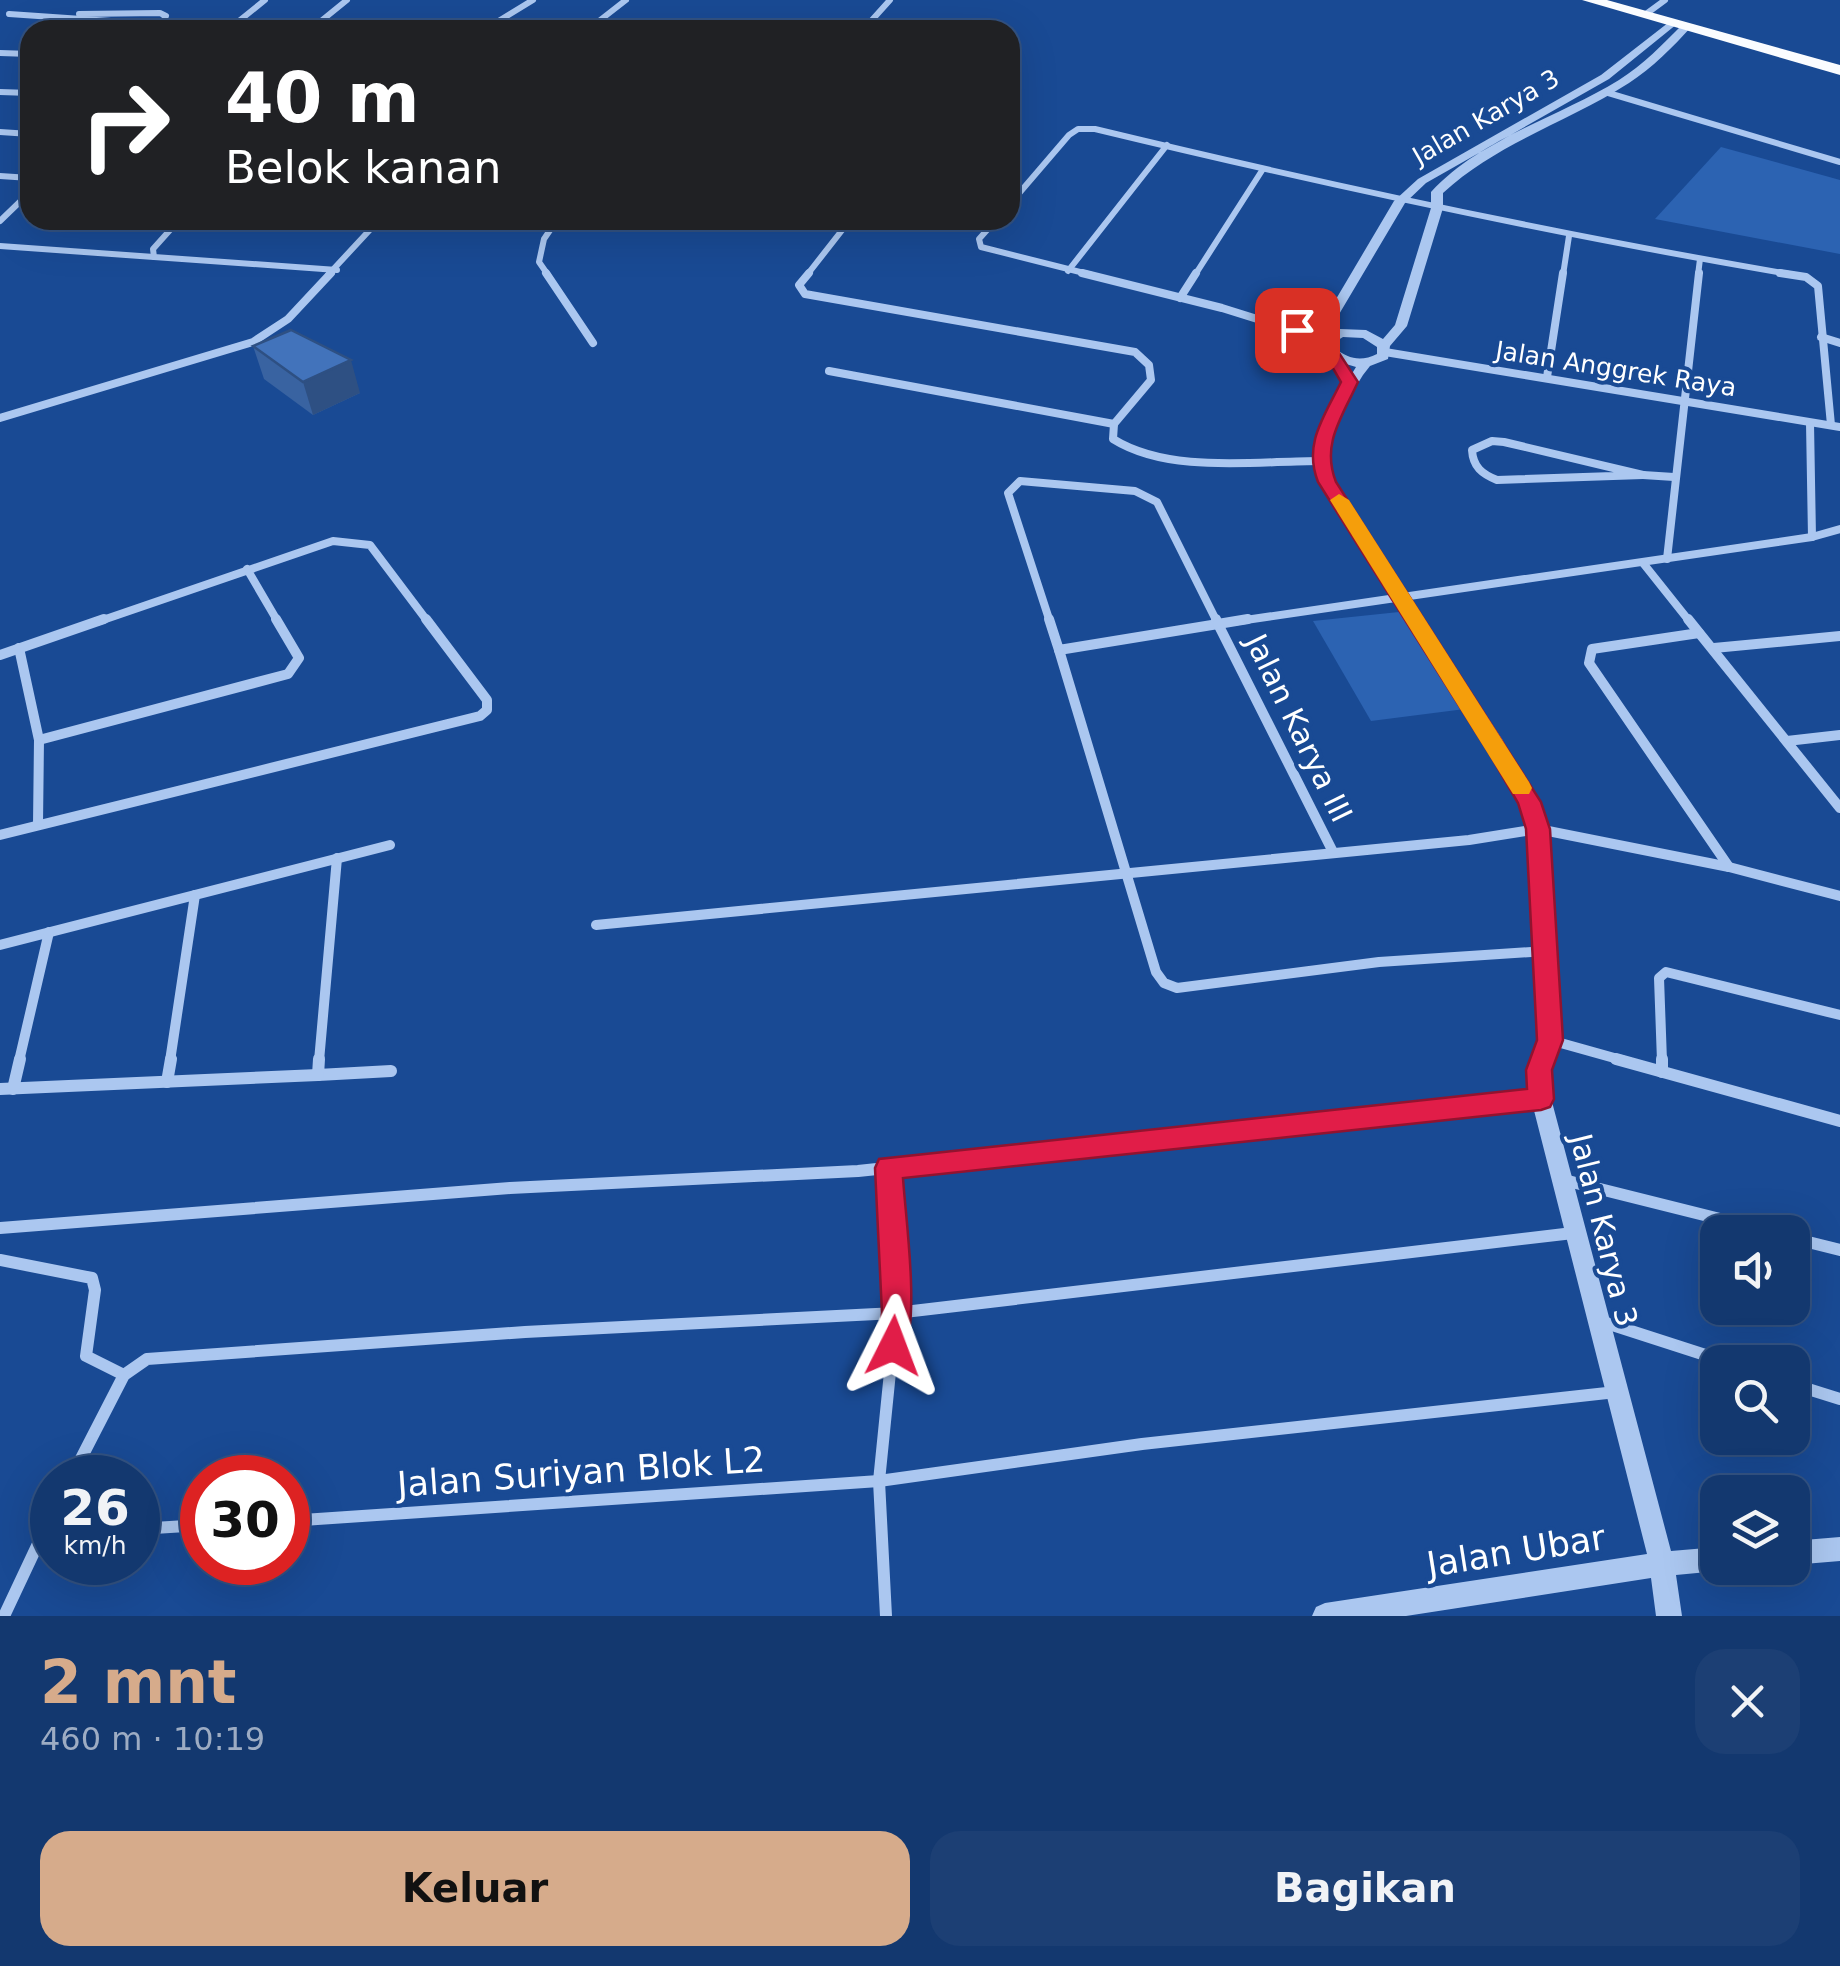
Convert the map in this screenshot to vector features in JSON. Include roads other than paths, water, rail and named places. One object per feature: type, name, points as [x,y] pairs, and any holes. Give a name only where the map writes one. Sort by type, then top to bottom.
[{"type":"highway","points":[[1590,0],[1840,70]]},
{"type":"street","points":[[239,20],[265,0]]},
{"type":"street","points":[[322,20],[347,0]]},
{"type":"street","points":[[500,20],[533,0]]},
{"type":"street","points":[[600,20],[626,0]]},
{"type":"street","points":[[872,20],[890,0]]},
{"type":"street","points":[[1646,14],[1664,0]]},
{"type":"street","points":[[0,14],[160,13],[166,16],[164,20]]},
{"type":"street","points":[[9,14],[84,20]]},
{"type":"street","name":"Jalan Karya 3","points":[[1331,338],[1332,316],[1400,201],[1458,160],[1605,77],[1680,24]]},
{"type":"street","name":"Jalan Karya 3","points":[[1384,349],[1401,326],[1437,208],[1437,192],[1471,165],[1623,82],[1643,68],[1680,24]]},
{"type":"street","points":[[1626,62],[1643,68]]},
{"type":"street","points":[[1605,77],[1623,82]]},
{"type":"street","points":[[1605,92],[1840,162]]},
{"type":"street","points":[[1020,192],[1068,135],[1078,129],[1095,128],[1400,201],[1568,236],[1812,279],[1818,286],[1821,337],[1836,426]]},
{"type":"street","points":[[1068,271],[1167,144]]},
{"type":"street","points":[[1458,160],[1471,165]]},
{"type":"street","points":[[1180,298],[1263,169]]},
{"type":"street","points":[[1,219],[20,201]]},
{"type":"street","points":[[154,257],[153,249],[171,230]]},
{"type":"street","points":[[0,418],[253,342],[288,319],[371,230]]},
{"type":"street","points":[[550,230],[539,262],[593,343]]},
{"type":"street","points":[[841,230],[807,270],[799,285],[805,294],[1135,352],[1149,366],[1151,380],[1114,424],[1113,439],[1122,449],[1152,456],[1319,461],[1322,443],[1349,382],[1364,364]]},
{"type":"street","points":[[987,230],[979,239],[982,247],[1331,338],[1358,332],[1374,337],[1384,349],[1379,360],[1364,364],[1336,357]]},
{"type":"street","points":[[1547,377],[1568,236]]},
{"type":"street","points":[[0,246],[337,270]]},
{"type":"street","points":[[1667,559],[1700,259]]},
{"type":"street","points":[[1821,337],[1840,343]]},
{"type":"street","points":[[1331,338],[1328,350],[1349,382]]},
{"type":"street","name":"Jalan Anggrek Raya","points":[[1384,349],[1836,426]]},
{"type":"street","points":[[829,371],[1114,424]]},
{"type":"street","points":[[1810,423],[1812,537]]},
{"type":"street","points":[[1642,475],[1504,442],[1472,450],[1478,471],[1497,480],[1674,477]]},
{"type":"street","name":"Jalan Karya 3","points":[[1319,461],[1327,482],[1530,802],[1538,829],[1548,951],[1550,1040],[1539,1070],[1541,1099],[1662,1564],[1669,1616]]},
{"type":"street","name":"Jalan Karya III","points":[[1059,650],[1008,493],[1020,482],[1056,482],[1151,496],[1221,626],[1333,852]]},
{"type":"street","points":[[1548,951],[1378,962],[1177,988],[1164,983],[1156,972],[1124,872],[1059,650],[1398,596],[1812,537],[1840,528]]},
{"type":"street","points":[[0,655],[333,542],[370,544],[487,700],[488,710],[480,716],[0,836]]},
{"type":"street","points":[[1643,563],[1840,808]]},
{"type":"street","points":[[38,740],[288,674],[299,658],[247,569]]},
{"type":"street","points":[[1699,633],[1592,649],[1588,663],[1729,866]]},
{"type":"street","points":[[1714,648],[1840,636]]},
{"type":"street","points":[[19,648],[38,740],[38,824]]},
{"type":"street","points":[[1787,742],[1840,735]]},
{"type":"street","points":[[596,924],[1468,840],[1538,829],[1729,866],[1840,896]]},
{"type":"street","points":[[0,946],[390,844]]},
{"type":"street","points":[[318,1076],[337,858]]},
{"type":"street","points":[[167,1082],[195,895]]},
{"type":"street","points":[[49,932],[6,1089],[391,1070]]},
{"type":"street","points":[[1662,1072],[1659,978],[1666,972],[1840,1015]]},
{"type":"street","points":[[1550,1040],[1840,1121]]},
{"type":"street","points":[[0,1228],[510,1188],[889,1168],[1541,1099]]},
{"type":"street","points":[[886,1616],[880,1481],[896,1313],[889,1168]]},
{"type":"street","points":[[1559,1178],[1705,1215]]},
{"type":"street","points":[[83,1455],[124,1376],[146,1359],[525,1332],[896,1313],[1574,1233]]},
{"type":"street","points":[[1810,1242],[1840,1250]]},
{"type":"street","points":[[0,1260],[92,1278],[95,1290],[86,1333],[86,1356],[124,1376]]},
{"type":"street","points":[[1596,1320],[1700,1353]]},
{"type":"street","points":[[1810,1390],[1840,1399]]},
{"type":"street","name":"Jalan Suriyan Blok L2","points":[[310,1520],[880,1481],[1142,1444],[1616,1392]]},
{"type":"street","points":[[1810,1552],[1840,1549]]},
{"type":"street","name":"Jalan Ubar","points":[[1325,1616],[1700,1561]]},
{"type":"street","points":[[4,1616],[30,1566]]}]
